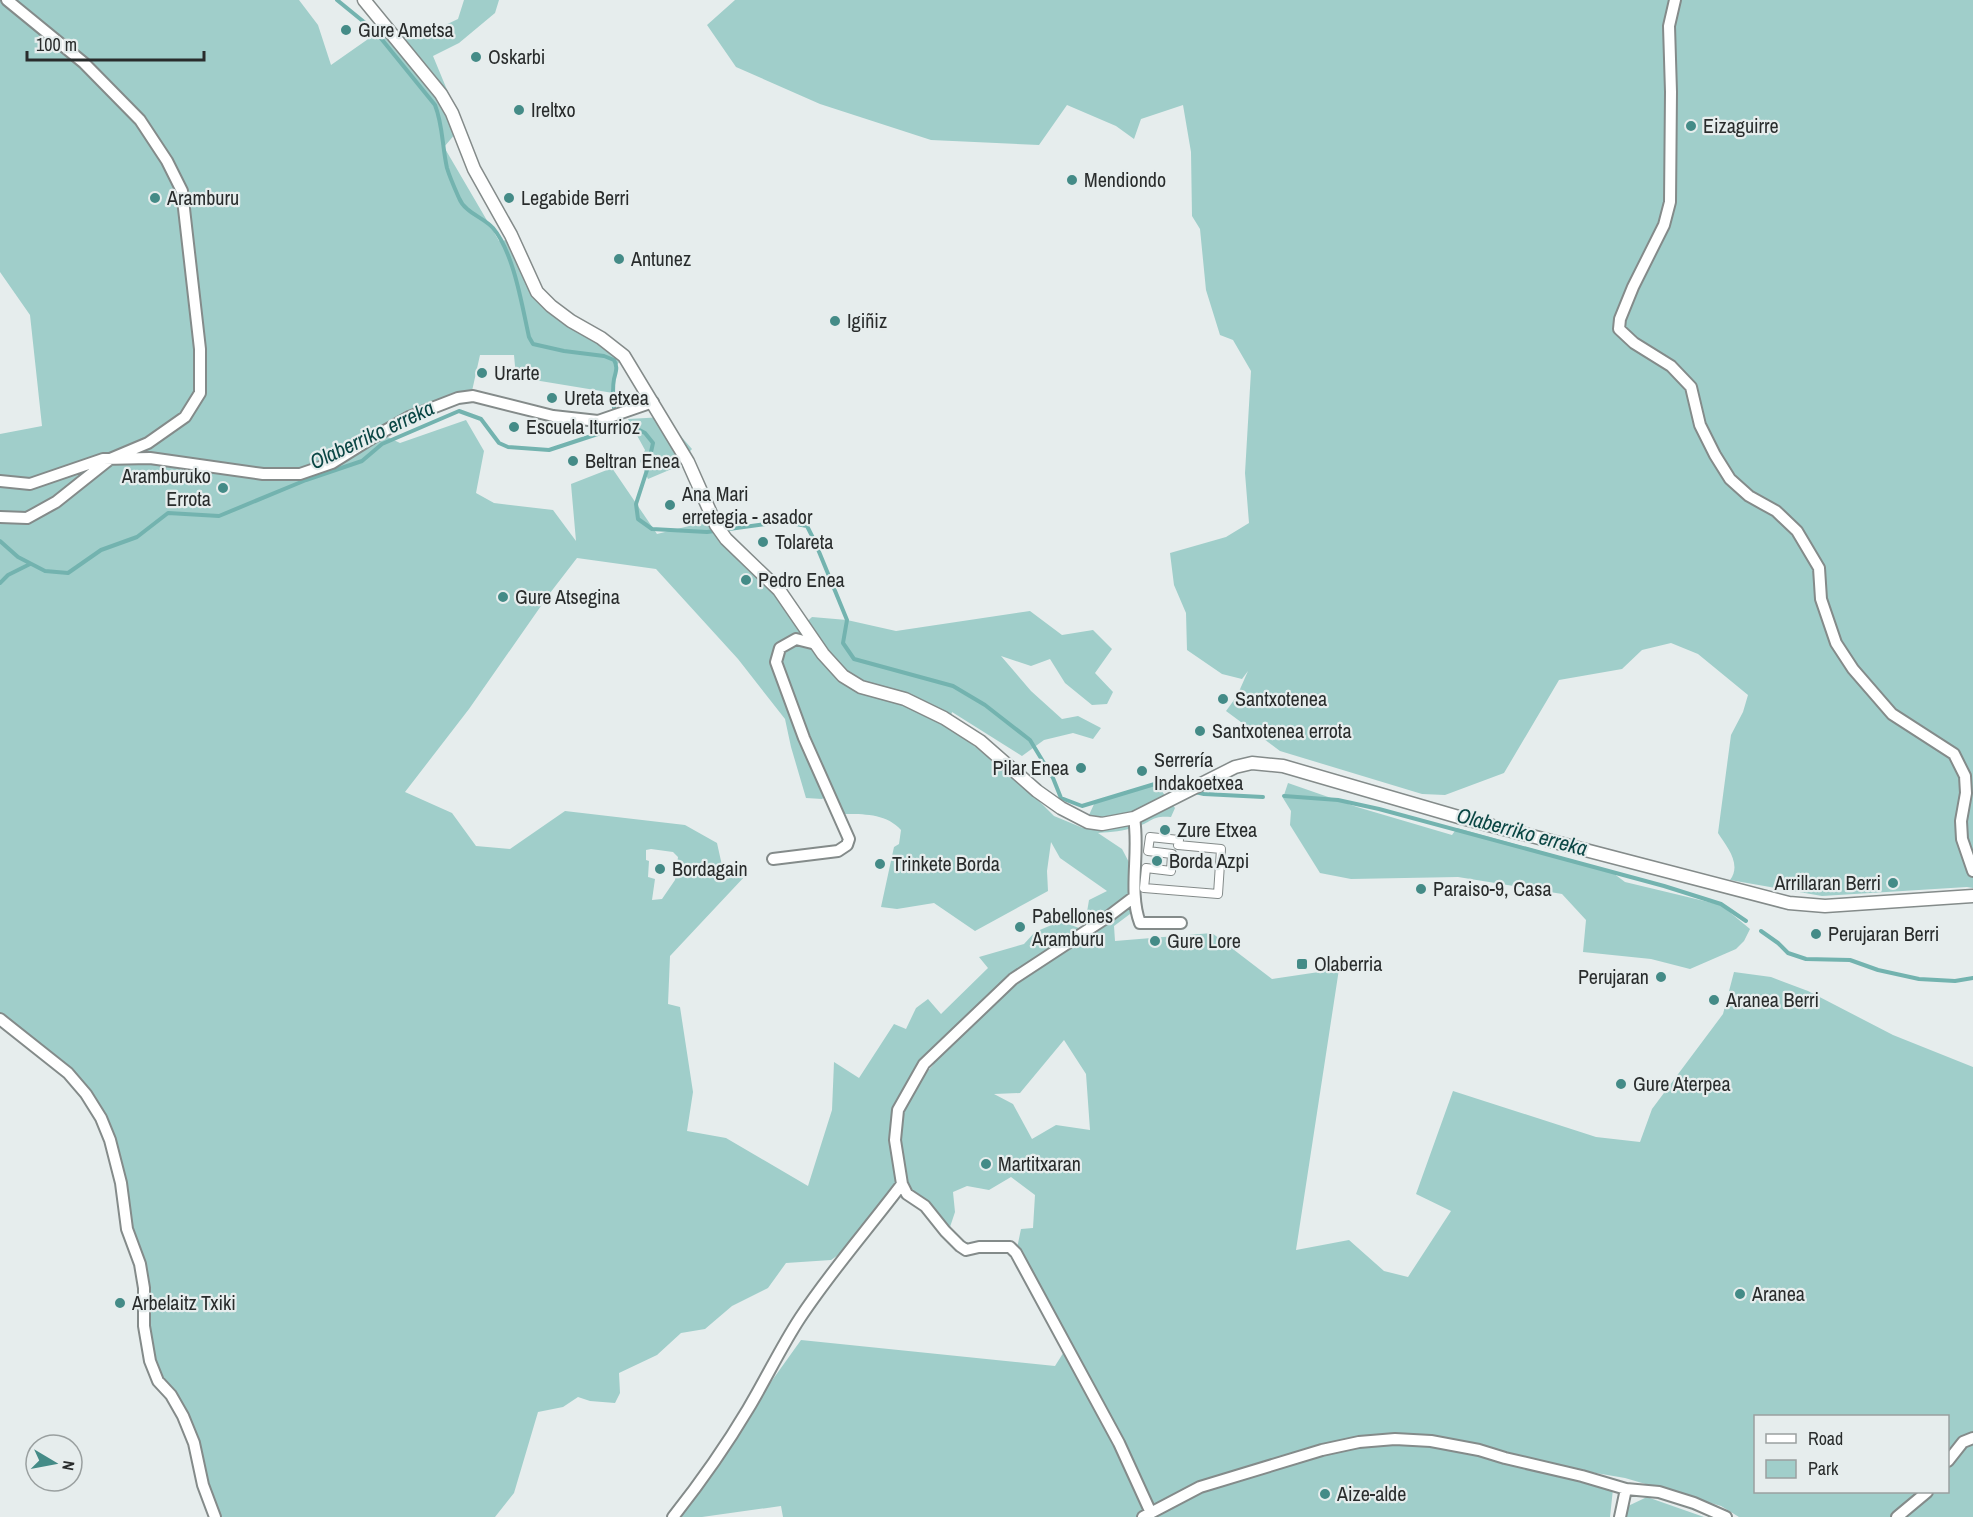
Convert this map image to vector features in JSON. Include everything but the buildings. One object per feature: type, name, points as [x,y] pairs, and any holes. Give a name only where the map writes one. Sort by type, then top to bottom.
[{"type":"street","points":[[0,517],[27,518],[56,502],[111,459],[148,443],[185,417],[200,393],[200,349],[182,191],[167,161],[140,120],[84,63],[7,0]]},
{"type":"street","points":[[364,0],[441,94],[474,169],[511,235],[537,292],[571,321],[624,356],[688,462],[716,525],[726,538],[779,590],[823,654],[843,676],[861,687],[905,699],[944,718],[980,741],[1037,791],[1076,816],[1088,822],[1102,824],[1134,819],[1235,767],[1252,764],[1283,766],[1462,818],[1789,903],[1825,906],[1973,896]]},
{"type":"street","points":[[1675,0],[1669,26],[1670,202],[1664,225],[1625,308],[1619,329],[1634,343],[1671,366],[1691,387],[1700,425],[1714,455],[1730,479],[1749,496],[1776,511],[1797,531],[1819,568],[1821,599],[1836,643],[1853,669],[1892,714],[1953,754],[1965,776],[1966,793],[1961,821],[1962,839],[1973,871]]},
{"type":"street","points":[[0,481],[30,484],[103,459],[150,458],[263,474],[300,474],[332,464],[409,417],[458,398],[473,396],[553,416],[598,421],[653,402]]},
{"type":"street","points":[[773,860],[838,851],[847,845],[849,839],[804,738],[776,662],[780,648],[796,639],[816,644]]},
{"type":"street","points":[[1134,819],[1137,837],[1134,897],[1140,923],[1181,923]]},
{"type":"street","points":[[1150,837],[1179,840],[1178,845],[1221,849],[1218,894],[1144,888],[1146,868],[1171,871],[1172,854],[1148,851],[1150,837]]},
{"type":"street","points":[[1134,897],[1013,979],[924,1064],[898,1110],[895,1140],[902,1184],[907,1194],[925,1206],[960,1246],[966,1250],[1010,1247],[1016,1252],[1119,1443],[1147,1515],[1200,1487],[1322,1450],[1359,1442],[1395,1439],[1431,1441],[1479,1450],[1626,1489],[1659,1492],[1694,1503],[1726,1517]]},
{"type":"street","points":[[0,1019],[68,1073],[86,1094],[101,1118],[110,1140],[121,1183],[127,1229],[136,1249],[142,1276],[144,1326],[150,1361],[158,1381],[171,1395],[183,1416],[194,1443],[203,1485],[215,1517]]},
{"type":"street","points":[[673,1517],[747,1411],[798,1320],[831,1271],[865,1233],[902,1184]]},
{"type":"street","points":[[1949,1459],[1963,1442],[1973,1437]]},
{"type":"street","points":[[1620,1517],[1626,1489]]},
{"type":"street","points":[[1897,1517],[1925,1493]]},
{"type":"green space","points":[[0,0],[299,0],[318,25],[331,65],[371,37],[420,37],[458,19],[464,0],[499,0],[495,13],[459,43],[433,56],[462,126],[444,147],[499,241],[517,239],[551,305],[624,356],[616,366],[613,393],[516,377],[514,355],[480,355],[472,391],[452,393],[379,433],[400,443],[466,420],[484,451],[476,493],[494,503],[553,510],[576,541],[571,484],[612,468],[657,534],[705,522],[782,602],[800,628],[812,617],[847,620],[896,631],[1030,611],[1062,635],[1093,630],[1112,649],[1095,673],[1113,692],[1107,704],[1092,705],[1065,683],[1050,659],[1031,666],[1001,656],[1031,691],[1062,719],[1078,716],[1101,728],[1093,739],[1073,733],[1044,740],[1022,756],[952,712],[949,726],[1022,784],[1054,816],[1083,828],[1095,802],[1156,784],[1175,808],[1171,817],[1156,818],[1127,829],[1098,833],[1122,849],[1132,868],[1134,911],[1114,926],[1115,941],[1212,933],[1272,979],[1339,969],[1296,1250],[1349,1240],[1384,1271],[1408,1277],[1451,1211],[1416,1194],[1453,1091],[1596,1137],[1640,1142],[1652,1109],[1723,1014],[1734,972],[1771,977],[1808,991],[1893,1035],[1973,1067],[1973,1517],[1739,1517],[1721,1506],[1625,1478],[1513,1459],[1613,1489],[1610,1517],[783,1517],[781,1506],[702,1517],[673,1517],[801,1340],[1055,1366],[1067,1347],[1016,1253],[1021,1229],[1033,1228],[1035,1195],[1011,1177],[989,1190],[967,1186],[953,1192],[955,1212],[949,1230],[914,1193],[900,1182],[844,1251],[831,1260],[786,1263],[768,1288],[732,1306],[705,1329],[681,1333],[657,1355],[619,1373],[620,1393],[615,1403],[590,1401],[578,1397],[563,1407],[538,1412],[514,1493],[495,1517],[219,1517],[183,1416],[150,1361],[144,1288],[116,1160],[86,1094],[0,1019],[0,434],[42,426],[30,315],[0,272]],"holes":[[[577,558],[656,569],[738,659],[785,719],[806,798],[822,799],[834,791],[841,814],[881,817],[901,830],[899,844],[894,847],[881,907],[897,909],[934,903],[975,931],[1048,891],[1047,871],[1051,842],[1060,858],[1107,891],[1089,900],[1084,930],[1061,921],[1035,932],[1024,944],[979,957],[988,968],[941,1014],[928,999],[916,1008],[906,1029],[894,1024],[859,1078],[834,1062],[832,1110],[808,1186],[726,1138],[687,1131],[693,1092],[680,1007],[668,1004],[670,956],[746,875],[725,879],[717,843],[685,825],[565,811],[510,849],[476,846],[452,813],[405,792],[469,709]],[[646,850],[673,852],[678,857],[675,880],[662,899],[652,900],[655,879],[648,877],[649,861],[646,860]],[[1064,1040],[1086,1074],[1090,1130],[1056,1125],[1032,1139],[1013,1104],[994,1094],[1020,1093]],[[934,1064],[917,1083],[902,1112],[893,1114],[913,1078]]]},
{"type":"green space","points":[[735,0],[1973,0],[1973,888],[1822,896],[1730,880],[1734,862],[1718,833],[1731,735],[1743,712],[1748,695],[1698,654],[1671,643],[1642,650],[1622,669],[1559,680],[1504,773],[1445,795],[1422,794],[1280,751],[1226,711],[1237,696],[1248,671],[1242,679],[1222,674],[1187,650],[1186,613],[1174,585],[1170,553],[1226,537],[1249,523],[1245,473],[1251,371],[1233,340],[1220,335],[1206,290],[1200,229],[1192,216],[1191,152],[1183,105],[1141,119],[1134,139],[1116,126],[1067,105],[1039,145],[931,140],[820,104],[736,67],[707,25]]},
{"type":"green space","points":[[664,417],[692,449],[674,468],[648,479],[640,461],[645,450],[628,419]]},
{"type":"green space","points":[[1288,783],[1357,807],[1452,835],[1457,828],[1609,870],[1625,882],[1721,905],[1750,929],[1744,941],[1736,949],[1690,969],[1651,959],[1583,952],[1586,920],[1562,894],[1458,877],[1351,879],[1320,873],[1290,825],[1291,811],[1283,798]]},
{"type":"green space","points":[[1647,1497],[1704,1517],[1626,1517],[1628,1506]]},
{"type":"waterway","points":[[337,0],[375,31],[435,105],[440,120],[447,168],[459,198],[465,207],[489,224],[500,239],[512,265],[529,337],[533,344],[604,356],[614,360],[616,371],[613,391],[616,427]]},
{"type":"waterway","name":"Olaberriko erreka","points":[[0,541],[18,557],[45,571],[68,573],[101,550],[137,537],[168,513],[219,516],[306,480],[362,461],[382,444],[459,411],[481,419],[499,443],[508,447],[549,450],[628,424],[645,433],[653,443],[636,504],[638,519],[652,529],[707,532],[773,523],[807,526],[847,620],[843,643],[854,659],[953,686],[985,705],[1030,740],[1053,778],[1061,798],[1082,806],[1158,783],[1184,789]]},
{"type":"waterway","points":[[0,583],[8,575],[30,564]]},
{"type":"waterway","name":"Olaberriko erreka","points":[[1195,792],[1263,797]]},
{"type":"waterway","name":"Olaberriko erreka","points":[[1284,796],[1338,800],[1379,809],[1664,886],[1721,904],[1746,921]]},
{"type":"waterway","name":"Olaberriko erreka","points":[[1761,931],[1788,953],[1806,959],[1850,960],[1878,970],[1919,979],[1955,981],[1973,978]]},
{"type":"place","name":"Gure Ametsa","points":[[346,30]]},
{"type":"place","name":"Oskarbi","points":[[476,57]]},
{"type":"place","name":"Ireltxo","points":[[519,110]]},
{"type":"place","name":"Eizaguirre","points":[[1691,126]]},
{"type":"place","name":"Mendiondo","points":[[1072,180]]},
{"type":"place","name":"Aramburu","points":[[155,198]]},
{"type":"place","name":"Legabide Berri","points":[[509,198]]},
{"type":"place","name":"Antunez","points":[[619,259]]},
{"type":"place","name":"Igiñiz","points":[[835,321]]},
{"type":"place","name":"Urarte","points":[[482,373]]},
{"type":"place","name":"Ureta etxea","points":[[552,398]]},
{"type":"place","name":"Escuela Iturrioz","points":[[514,427]]},
{"type":"place","name":"Beltran Enea","points":[[573,461]]},
{"type":"place","name":"Aramburuko Errota","points":[[223,488]]},
{"type":"place","name":"Ana Mari erretegia - asador","points":[[670,505]]},
{"type":"place","name":"Tolareta","points":[[763,542]]},
{"type":"place","name":"Pedro Enea","points":[[746,580]]},
{"type":"place","name":"Gure Atsegina","points":[[503,597]]},
{"type":"place","name":"Santxotenea","points":[[1223,699]]},
{"type":"place","name":"Santxotenea errota","points":[[1200,731]]},
{"type":"place","name":"Pilar Enea","points":[[1081,768]]},
{"type":"place","name":"Serrería Indakoetxea","points":[[1142,771]]},
{"type":"place","name":"Zure Etxea","points":[[1165,830]]},
{"type":"place","name":"Borda Azpi","points":[[1157,861]]},
{"type":"place","name":"Trinkete Borda","points":[[880,864]]},
{"type":"place","name":"Bordagain","points":[[660,869]]},
{"type":"place","name":"Arrillaran Berri","points":[[1893,883]]},
{"type":"place","name":"Paraiso-9, Casa","points":[[1421,889]]},
{"type":"place","name":"Pabellones Aramburu","points":[[1020,927]]},
{"type":"place","name":"Perujaran Berri","points":[[1816,934]]},
{"type":"place","name":"Gure Lore","points":[[1155,941]]},
{"type":"place","name":"Olaberria","points":[[1302,964]]},
{"type":"place","name":"Perujaran","points":[[1661,977]]},
{"type":"place","name":"Aranea Berri","points":[[1714,1000]]},
{"type":"place","name":"Gure Aterpea","points":[[1621,1084]]},
{"type":"place","name":"Martitxaran","points":[[986,1164]]},
{"type":"place","name":"Aranea","points":[[1740,1294]]},
{"type":"place","name":"Arbelaitz Txiki","points":[[120,1303]]},
{"type":"place","name":"Aize-alde","points":[[1325,1494]]}]
